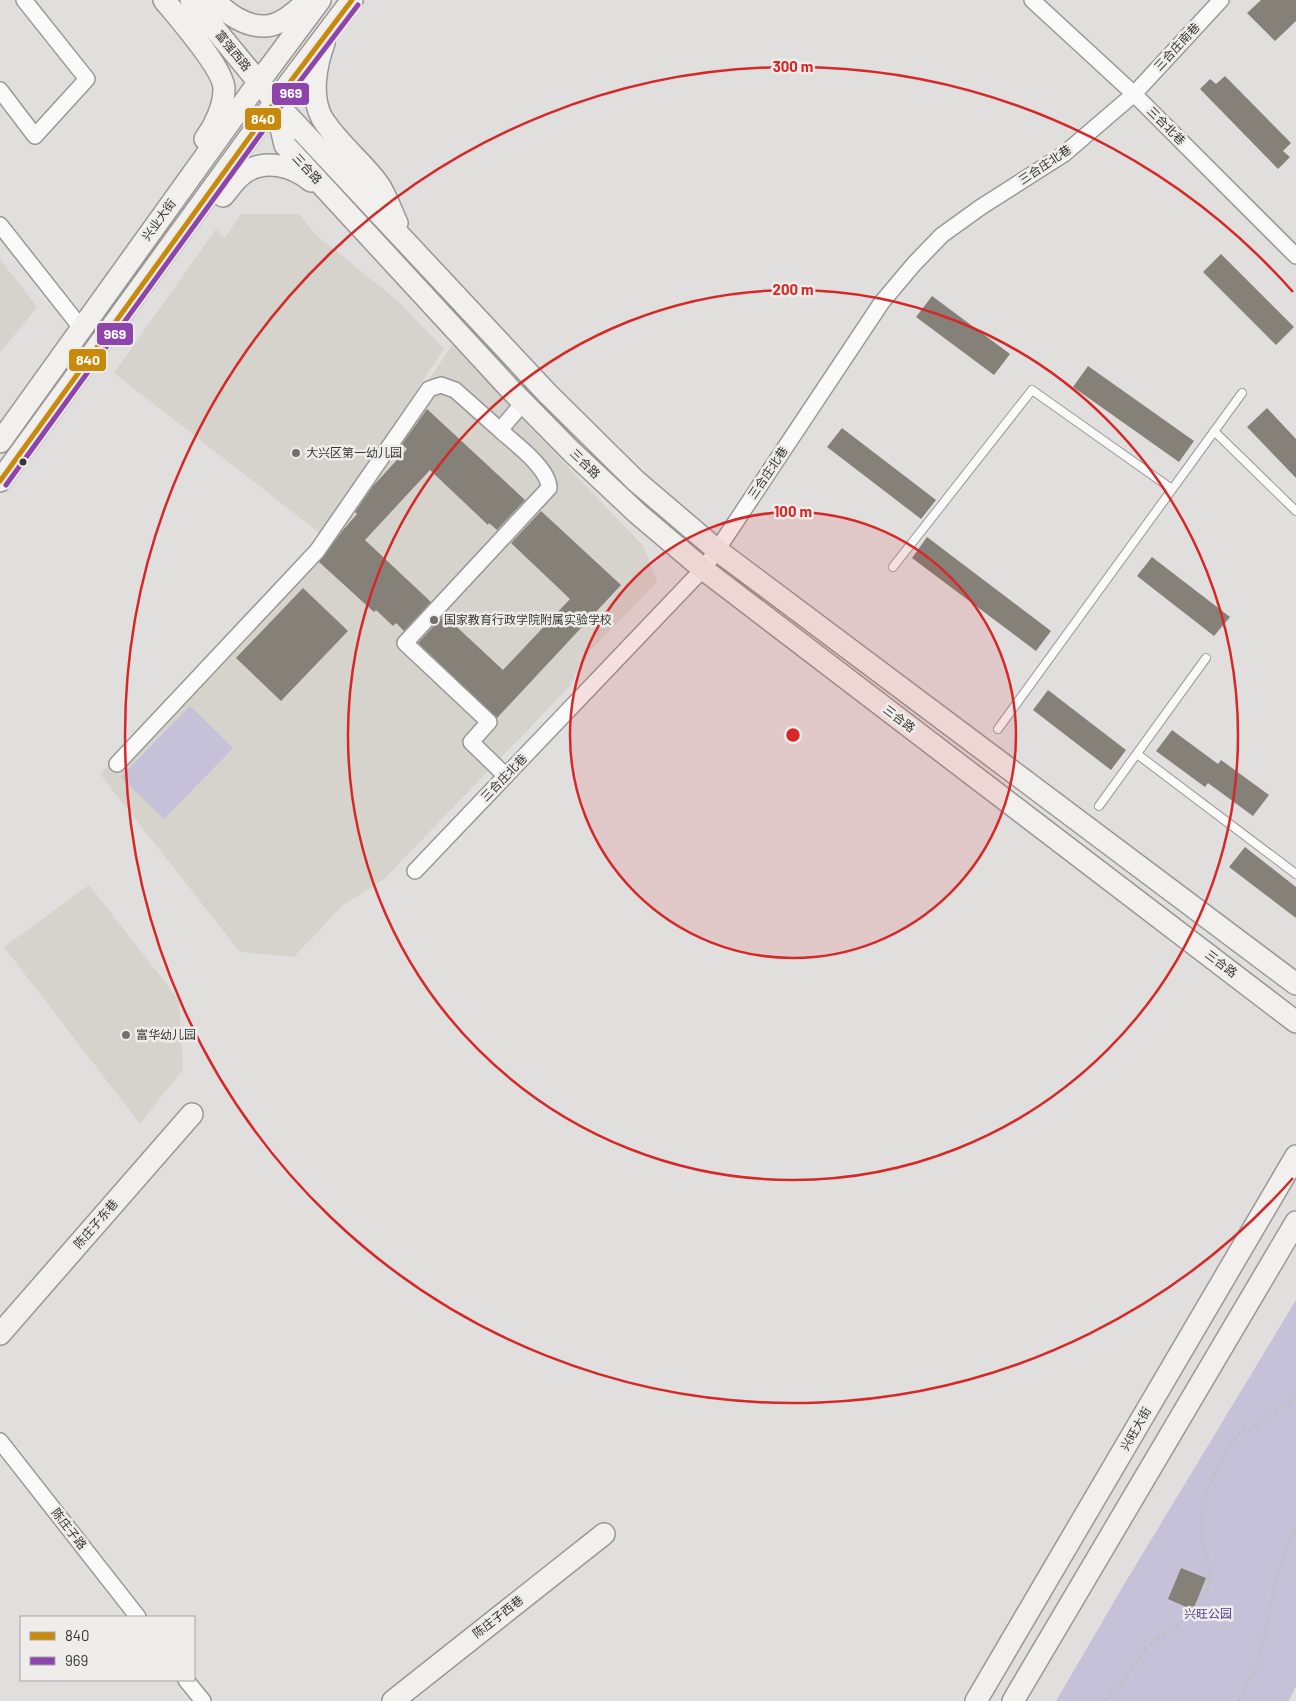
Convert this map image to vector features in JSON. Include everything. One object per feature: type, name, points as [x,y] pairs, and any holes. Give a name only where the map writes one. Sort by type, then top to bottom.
[{"type":"street","points":[[0,90],[35,136],[87,79],[24,0]]},
{"type":"street","points":[[164,0],[209,58],[219,74],[224,88],[220,110],[211,131],[186,163],[180,192]]},
{"type":"street","name":"富强西路","points":[[191,0],[275,102]]},
{"type":"street","points":[[215,0],[222,9],[242,21],[266,26],[286,18],[308,0]]},
{"type":"street","name":"兴业大街","points":[[0,442],[258,83],[320,0]]},
{"type":"street","name":"兴业大街","points":[[0,481],[275,102],[352,0]]},
{"type":"street","name":"三合北巷","points":[[1032,0],[1134,94],[1296,256]]},
{"type":"street","name":"三合庄南巷","points":[[1134,94],[1221,0]]},
{"type":"street","points":[[329,30],[320,56],[316,76],[316,100],[322,117],[380,186],[406,242]]},
{"type":"street","name":"三合庄北巷","points":[[415,871],[702,570],[882,302],[914,264],[942,235],[981,207],[1064,154],[1134,94]]},
{"type":"street","name":"三合路","points":[[275,102],[285,146],[523,403],[637,513],[702,570],[1296,1022]]},
{"type":"street","name":"三合路","points":[[275,102],[547,392],[629,474],[717,550],[1296,984]]},
{"type":"street","points":[[173,245],[200,223],[244,173],[257,167],[271,164],[300,172],[341,206]]},
{"type":"street","points":[[0,225],[82,329]]},
{"type":"street","points":[[117,764],[317,550],[430,388],[441,385],[455,390],[543,470],[549,481],[549,488],[405,643],[489,722],[471,742],[506,776]]},
{"type":"street","points":[[500,430],[523,403]]},
{"type":"street","name":"陈庄子东巷","points":[[0,1334],[192,1114]]},
{"type":"street","name":"兴旺大街","points":[[976,1701],[1296,1156]]},
{"type":"street","points":[[1013,1701],[1296,1222]]},
{"type":"street","name":"陈庄子路","points":[[0,1440],[137,1616]]},
{"type":"street","name":"陈庄子西巷","points":[[393,1701],[604,1534]]},
{"type":"street","points":[[187,1681],[203,1701]]},
{"type":"lane","points":[[893,567],[1032,390],[1172,489]]},
{"type":"lane","points":[[998,729],[1242,393]]},
{"type":"lane","points":[[1214,431],[1296,511]]},
{"type":"lane","points":[[1099,806],[1206,658]]},
{"type":"lane","points":[[1136,754],[1296,874]]},
{"type":"path","points":[[1105,1701],[1148,1646],[1191,1616],[1204,1603],[1210,1580],[1207,1557],[1200,1533],[1203,1504],[1212,1476],[1244,1427],[1249,1431],[1296,1397]]},
{"type":"path","points":[[1238,1701],[1257,1667],[1273,1591],[1284,1556],[1296,1528]]},
{"type":"shaded area","name":"大兴区第一幼儿园","points":[[241,214],[299,214],[315,234],[399,302],[444,349],[321,534],[114,373],[216,229],[225,238]]},
{"type":"shaded area","points":[[0,259],[37,307],[0,353]]},
{"type":"shaded area","name":"国家教育行政学院附属实验学校","points":[[452,345],[644,547],[657,582],[584,657],[569,687],[384,879],[343,905],[294,957],[240,952],[100,774],[322,543]]},
{"type":"shaded area","name":"富华幼儿园","points":[[89,885],[179,1000],[183,1069],[140,1124],[4,947]]},
{"type":"green space","points":[[190,706],[233,748],[164,819],[121,777]]},
{"type":"green space","name":"兴旺公园","points":[[1296,1300],[1296,1686],[1289,1701],[1056,1701],[1125,1583]]},
{"type":"building","points":[[1261,0],[1296,0],[1296,21],[1275,41],[1247,13]]},
{"type":"building","points":[[1225,76],[1291,143],[1283,151],[1290,157],[1278,169],[1200,89],[1210,79],[1216,84]]},
{"type":"building","points":[[1221,254],[1294,327],[1276,345],[1203,272]]},
{"type":"building","points":[[932,296],[1010,354],[994,375],[916,317]]},
{"type":"building","points":[[1088,366],[1194,441],[1179,462],[1073,387]]},
{"type":"building","points":[[1267,408],[1296,439],[1296,478],[1247,427]]},
{"type":"building","points":[[427,409],[525,500],[497,530],[489,523],[488,525],[430,470],[365,540],[431,602],[404,631],[396,623],[393,626],[376,610],[374,612],[319,562],[357,514],[355,512],[373,486],[407,449],[402,444]]},
{"type":"building","points":[[842,428],[936,500],[921,519],[827,447]]},
{"type":"building","points":[[541,511],[621,585],[497,718],[418,643],[444,615],[503,670],[570,599],[511,543]]},
{"type":"building","points":[[927,537],[1051,631],[1036,651],[912,558]]},
{"type":"building","points":[[1152,557],[1230,617],[1214,636],[1137,576]]},
{"type":"building","points":[[303,588],[348,631],[281,701],[236,658]]},
{"type":"building","points":[[1048,690],[1126,750],[1111,770],[1033,710]]},
{"type":"building","points":[[1172,730],[1218,764],[1221,760],[1269,795],[1253,816],[1208,783],[1205,787],[1156,751]]},
{"type":"building","points":[[1245,847],[1296,887],[1296,918],[1229,867]]},
{"type":"building","points":[[1181,1568],[1206,1578],[1193,1610],[1168,1599]]},
{"type":"transit line","name":"840","points":[[0,481],[275,102],[352,0]]},
{"type":"transit line","name":"969","points":[[6,485],[281,106],[358,5]]},
{"type":"place","name":"大兴区第一幼儿园","points":[[296,453]]},
{"type":"place","name":"国家教育行政学院附属实验学校","points":[[434,620]]},
{"type":"place","name":"富华幼儿园","points":[[126,1035]]}]
